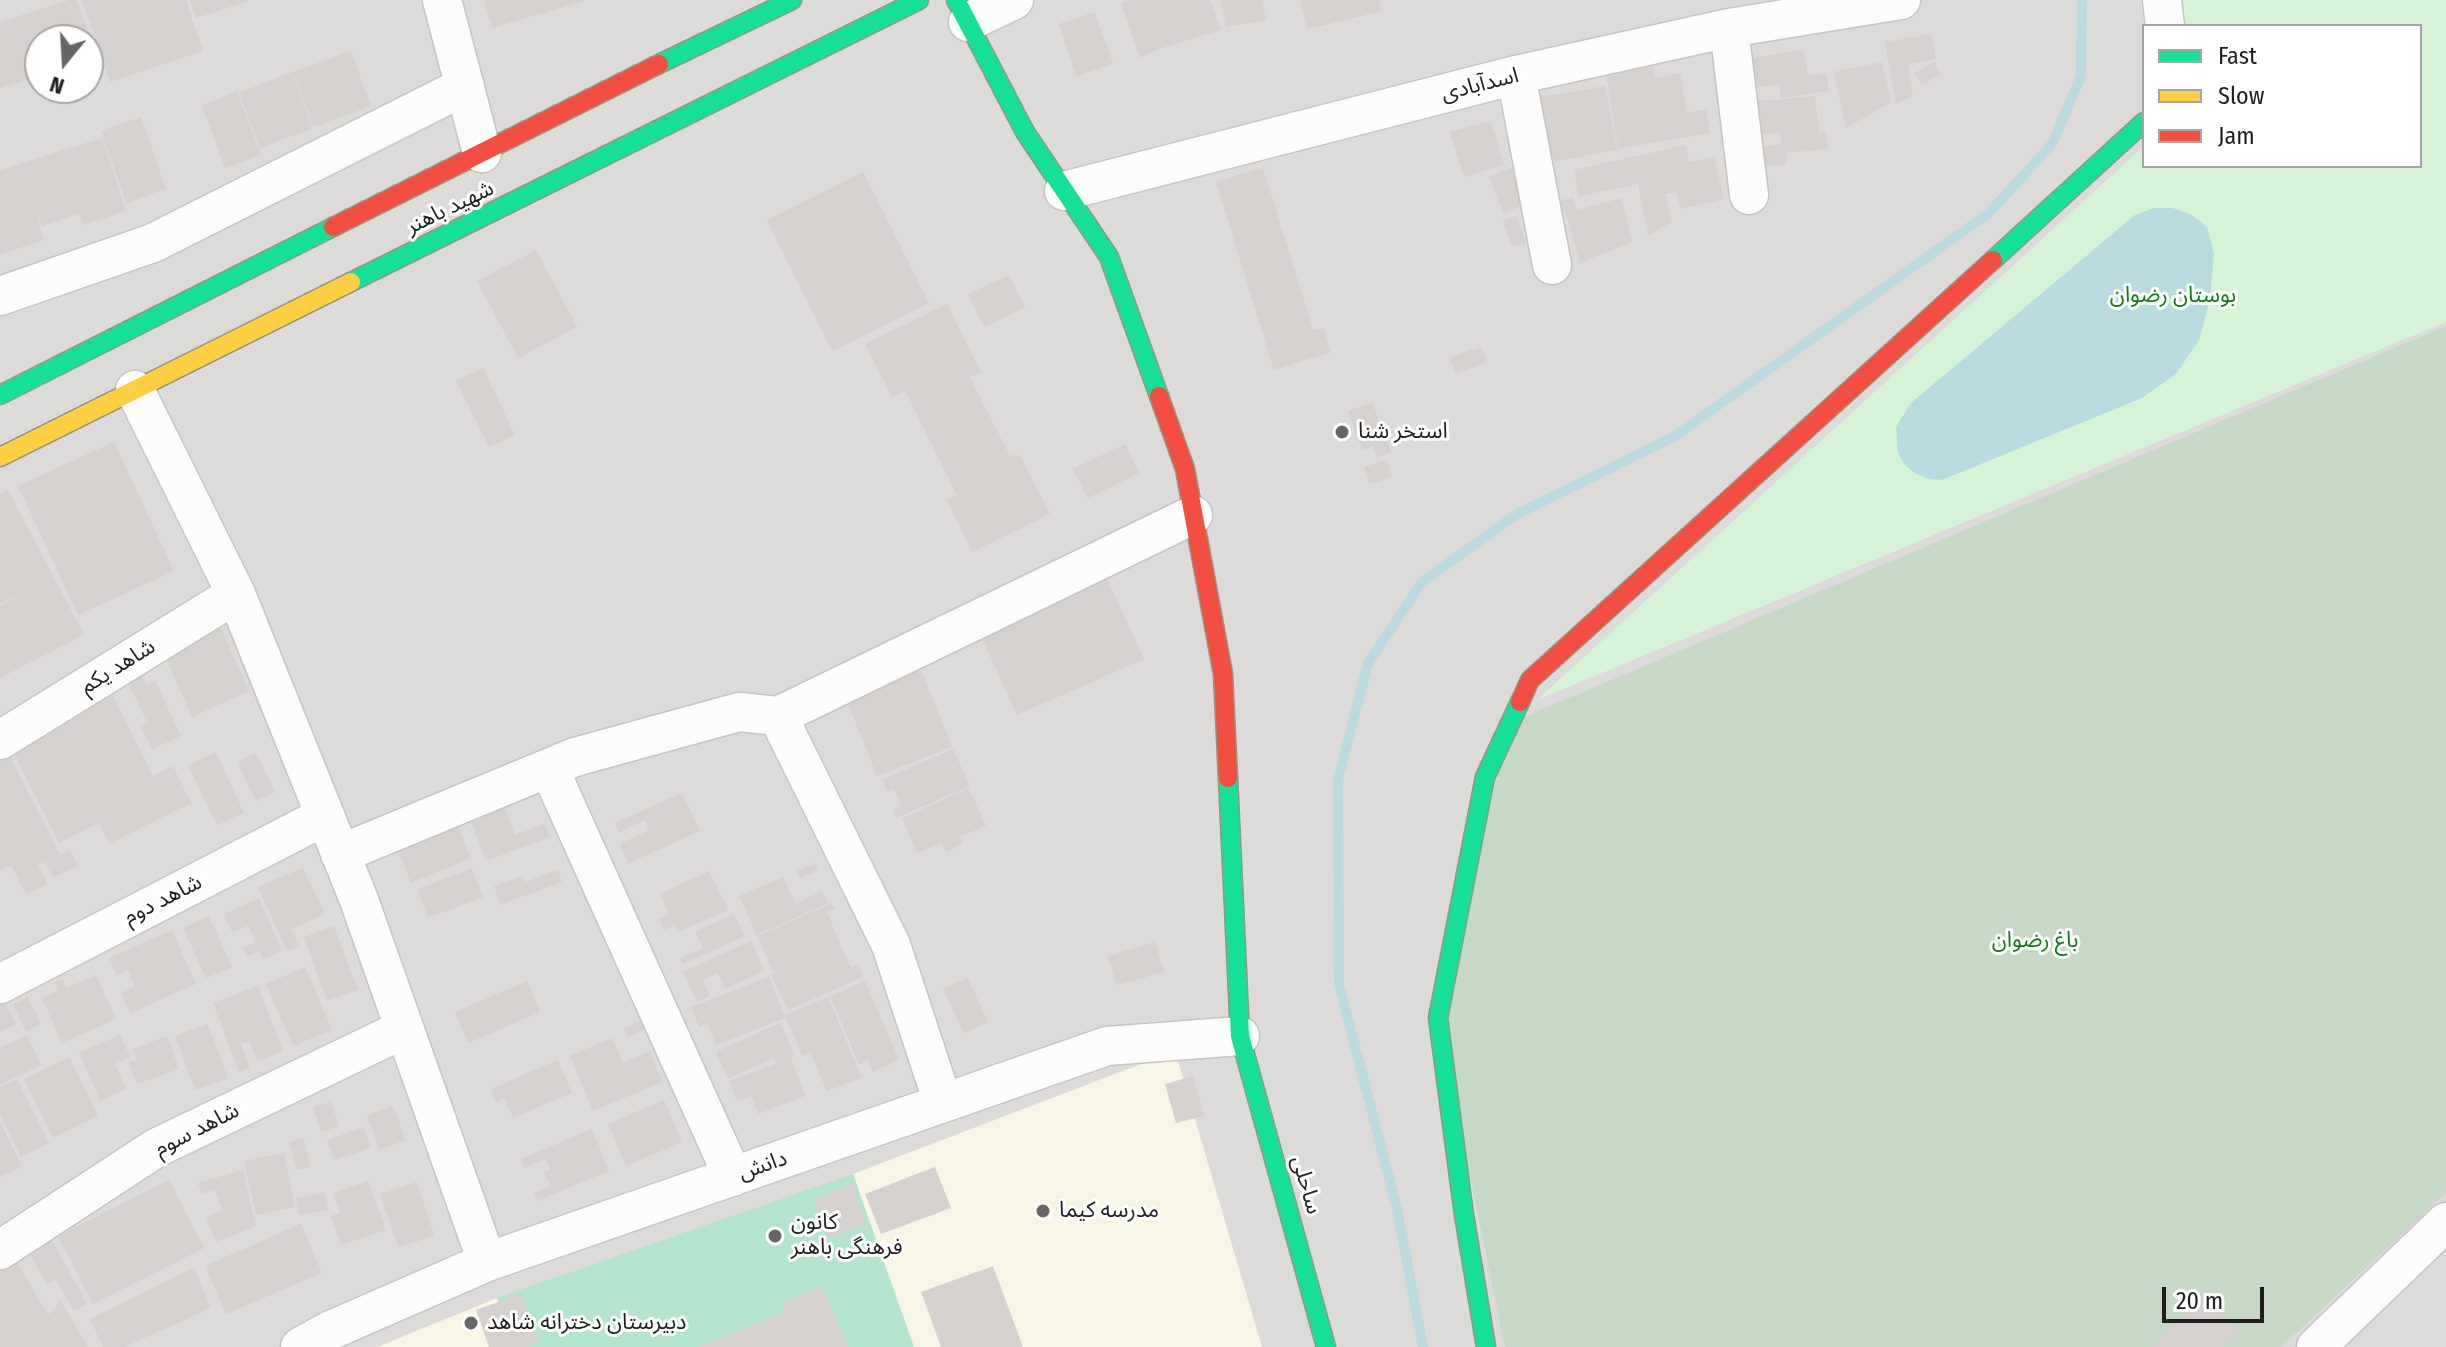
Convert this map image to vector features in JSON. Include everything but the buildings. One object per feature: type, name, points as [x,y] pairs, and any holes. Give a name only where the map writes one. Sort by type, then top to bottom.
[{"type":"street","points":[[442,0],[482,153]]},
{"type":"street","name":"شهید باهنر","points":[[0,395],[792,0]]},
{"type":"street","name":"شهید باهنر","points":[[0,457],[919,0]]},
{"type":"street","points":[[962,11],[1014,0]]},
{"type":"street","name":"اسدآبادی","points":[[1064,191],[1516,75],[1729,28],[1901,0]]},
{"type":"street","points":[[2162,0],[2165,24]]},
{"type":"street","name":"ساحلی","points":[[962,11],[1025,132],[1109,257],[1185,469],[1223,674],[1240,1036],[1326,1347]]},
{"type":"street","points":[[1729,28],[1749,195]]},
{"type":"street","points":[[1516,75],[1552,265]]},
{"type":"street","points":[[0,296],[153,243],[465,86]]},
{"type":"street","points":[[1486,1347],[1464,1215],[1438,1018],[1485,777],[1530,680],[2142,124]]},
{"type":"street","points":[[135,390],[236,594],[340,854],[487,1262]]},
{"type":"street","points":[[340,854],[575,757],[739,712],[778,716],[1193,515]]},
{"type":"street","name":"شاهد یکم","points":[[0,740],[236,594]]},
{"type":"street","points":[[778,716],[891,945],[943,1103]]},
{"type":"street","points":[[549,768],[733,1177]]},
{"type":"street","name":"شاهد دوم","points":[[0,984],[325,816]]},
{"type":"street","name":"شاهد سوم","points":[[0,1250],[156,1148],[404,1029]]},
{"type":"street","name":"دانش","points":[[300,1347],[329,1331],[487,1262],[1107,1046],[1240,1036]]},
{"type":"street","points":[[2316,1347],[2446,1222]]},
{"type":"shaded area","points":[[0,0],[2446,0],[2446,1347],[0,1347]]},
{"type":"shaded area","name":"مدرسه کیما","points":[[1175,1051],[1262,1347],[912,1347],[853,1174]]},
{"type":"shaded area","name":"دبیرستان دخترانه شاهد","points":[[497,1298],[515,1347],[377,1347]]},
{"type":"green space","name":"بوستان رضوان","points":[[2177,0],[2446,0],[2446,322],[1537,700],[2142,148],[2142,168],[2422,168],[2422,24],[2182,24]]},
{"type":"green space","name":"باغ رضوان","points":[[2446,326],[2446,1193],[2281,1347],[1505,1347],[1438,1019],[1510,723]]},
{"type":"green space","name":"کانون فرهنگی باهنر","points":[[853,1174],[914,1347],[515,1347],[497,1298]]},
{"type":"water","points":[[2154,208],[2173,208],[2192,215],[2207,227],[2214,253],[2210,300],[2199,340],[2176,374],[2142,398],[1942,480],[1916,474],[1905,465],[1898,453],[1896,427],[1911,403],[2135,215]]},
{"type":"waterway","points":[[1423,1347],[1397,1209],[1339,984],[1338,780],[1368,663],[1422,582],[1517,514],[1675,436],[1989,213],[2052,144],[2081,76],[2082,0]]},
{"type":"traffic: fast","points":[[659,64],[792,0]]},
{"type":"traffic: fast","points":[[351,282],[919,0]]},
{"type":"traffic: fast","points":[[956,0],[1025,132],[1109,257],[1159,396]]},
{"type":"traffic: fast","points":[[1993,260],[2142,124]]},
{"type":"traffic: fast","points":[[0,395],[333,227]]},
{"type":"traffic: fast","points":[[1486,1347],[1464,1215],[1438,1018],[1485,777],[1520,702]]},
{"type":"traffic: fast","points":[[1228,778],[1240,1036],[1326,1347]]},
{"type":"traffic: slow","points":[[0,457],[351,282]]},
{"type":"traffic: jam","points":[[333,227],[659,64]]},
{"type":"traffic: jam","points":[[1520,702],[1530,680],[1993,260]]},
{"type":"traffic: jam","points":[[1159,396],[1185,469],[1223,674],[1228,778]]},
{"type":"place","name":"استخر شنا","points":[[1342,432]]},
{"type":"place","name":"مدرسه کیما","points":[[1043,1211]]},
{"type":"place","name":"کانون فرهنگی باهنر","points":[[775,1236]]},
{"type":"place","name":"دبیرستان دخترانه شاهد","points":[[471,1323]]}]
